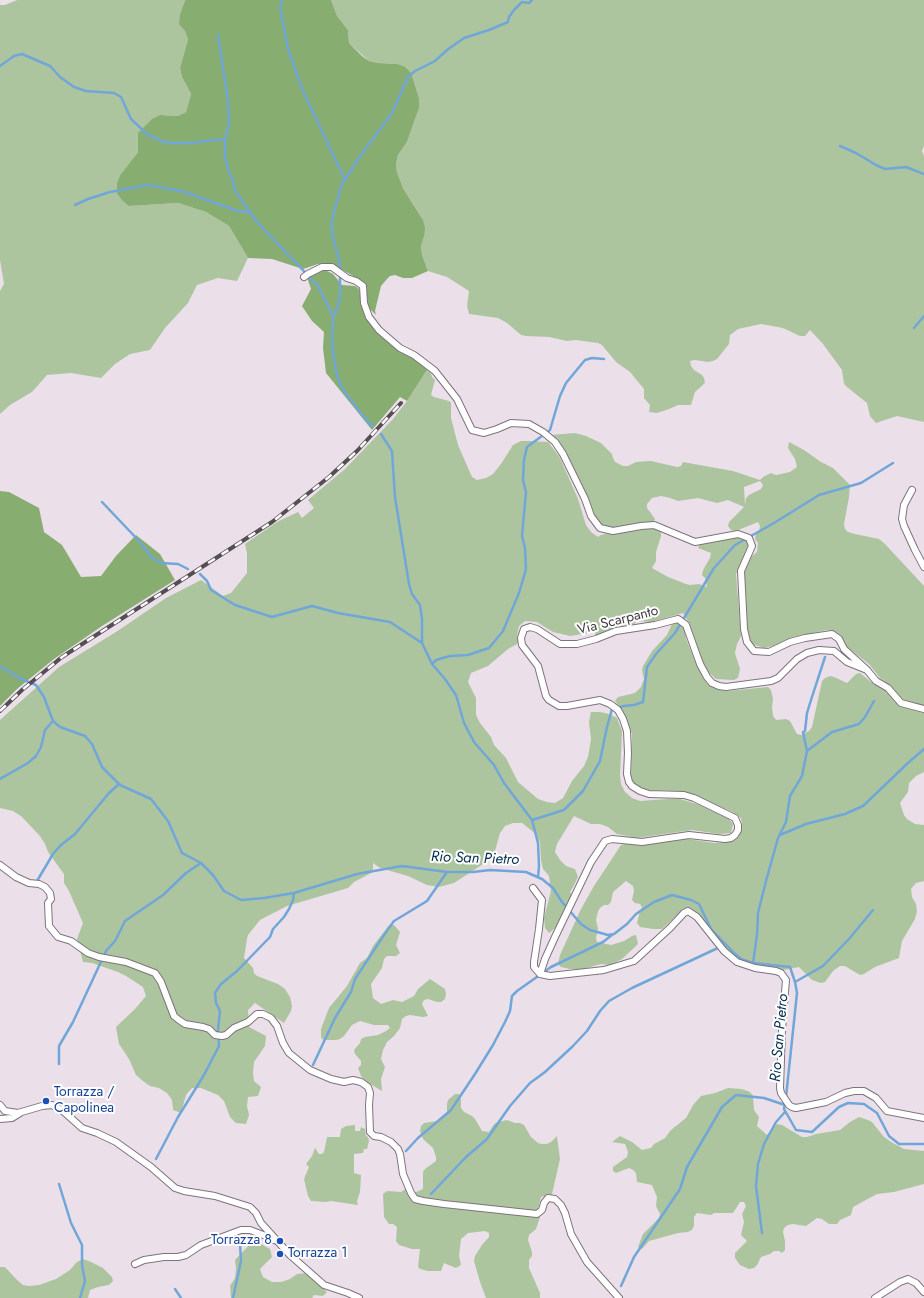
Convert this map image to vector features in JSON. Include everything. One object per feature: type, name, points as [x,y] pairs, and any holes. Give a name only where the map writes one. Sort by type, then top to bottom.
[{"type":"street","name":"Via Scarpanto","points":[[304,277],[322,267],[332,267],[347,278],[356,281],[363,286],[364,304],[369,317],[379,330],[400,348],[414,355],[435,371],[457,399],[472,430],[484,433],[496,430],[512,423],[529,424],[543,432],[555,442],[563,454],[591,516],[600,528],[613,531],[654,525],[695,542],[738,534],[749,538],[752,546],[741,571],[744,630],[747,642],[754,651],[769,652],[790,642],[832,634],[838,639],[844,649],[867,670],[876,681],[888,688],[901,703],[924,709]]},
{"type":"street","points":[[912,490],[904,505],[902,519],[912,544],[924,567]]},
{"type":"street","name":"Via Scarpanto","points":[[540,974],[555,937],[591,862],[605,841],[612,839],[642,842],[689,835],[725,839],[731,838],[735,835],[738,830],[738,825],[735,818],[694,798],[679,794],[649,794],[632,786],[629,782],[627,774],[627,731],[618,710],[610,704],[600,700],[567,706],[559,706],[552,703],[546,696],[538,666],[524,650],[522,645],[521,638],[524,629],[530,627],[537,629],[560,644],[577,644],[596,640],[616,631],[655,625],[678,619],[686,625],[700,664],[707,677],[712,683],[718,686],[726,687],[771,681],[778,678],[797,659],[807,653],[819,650],[834,651],[847,662],[867,670]]},
{"type":"street","points":[[0,864],[16,877],[29,883],[39,884],[45,887],[50,893],[51,899],[48,903],[49,926],[58,937],[71,941],[88,953],[99,957],[126,962],[155,973],[161,982],[174,1016],[185,1024],[203,1027],[209,1029],[215,1035],[222,1036],[226,1035],[234,1028],[248,1022],[257,1014],[263,1014],[272,1018],[289,1053],[310,1070],[331,1079],[344,1082],[356,1081],[368,1087],[370,1093],[370,1132],[374,1136],[381,1137],[391,1142],[398,1149],[403,1174],[411,1193],[415,1198],[423,1201],[444,1204],[537,1214],[542,1210],[544,1203],[548,1198],[555,1199],[561,1205],[565,1213],[570,1234],[588,1262],[619,1298]]},
{"type":"street","points":[[533,888],[542,900],[534,962],[534,967],[540,974],[550,976],[604,970],[634,961],[684,913],[688,911],[697,917],[724,951],[737,962],[755,968],[776,971],[781,973],[786,980],[782,1030],[780,1088],[781,1093],[789,1105],[796,1108],[826,1102],[845,1093],[864,1091],[876,1098],[887,1111],[924,1118]]},
{"type":"street","points":[[0,1105],[5,1111],[10,1113],[18,1113],[42,1106],[52,1105],[63,1110],[82,1128],[116,1142],[151,1167],[174,1188],[215,1196],[250,1207],[283,1247],[324,1285],[359,1298]]},
{"type":"street","points":[[0,1119],[12,1118],[23,1112]]},
{"type":"street","points":[[135,1264],[144,1260],[186,1255],[201,1245],[241,1230],[250,1230],[271,1238],[283,1247]]},
{"type":"street","points":[[875,1298],[900,1282],[908,1279],[916,1283],[924,1292]]},
{"type":"green space","points":[[17,0],[185,0],[183,6],[185,31],[188,39],[180,68],[182,77],[191,94],[186,112],[178,116],[160,115],[139,133],[138,152],[121,174],[129,206],[178,203],[206,212],[229,226],[248,258],[237,281],[218,278],[197,285],[188,303],[165,328],[150,350],[130,354],[115,364],[101,378],[71,373],[47,375],[32,392],[10,405],[0,414],[0,291],[4,284],[0,260],[0,5],[5,5]]},
{"type":"green space","points":[[185,0],[331,0],[337,16],[348,30],[349,43],[362,56],[369,61],[397,64],[405,67],[411,73],[419,99],[419,108],[407,142],[398,155],[396,164],[397,173],[404,190],[423,220],[425,228],[421,246],[422,255],[428,271],[412,278],[403,278],[395,275],[390,276],[381,286],[375,311],[376,315],[368,307],[366,285],[359,279],[332,264],[318,264],[303,269],[272,259],[248,258],[229,226],[206,212],[178,203],[129,206],[117,193],[117,183],[121,174],[138,152],[138,133],[152,119],[160,115],[178,116],[186,112],[191,94],[182,77],[180,68],[188,39],[185,31],[179,24],[180,15]]},
{"type":"green space","points":[[331,0],[924,0],[924,146],[922,151],[924,156],[924,422],[897,416],[876,423],[870,416],[867,403],[844,384],[842,370],[823,344],[810,330],[805,336],[800,336],[783,328],[761,324],[738,329],[730,335],[729,344],[717,359],[708,362],[695,360],[690,361],[694,370],[702,375],[705,383],[695,392],[691,405],[678,405],[657,413],[649,412],[650,405],[644,398],[644,389],[630,372],[616,362],[602,345],[598,343],[576,340],[567,341],[549,337],[521,335],[507,323],[498,318],[469,314],[467,306],[469,291],[447,277],[428,271],[422,255],[421,246],[424,237],[423,220],[404,190],[397,174],[396,164],[398,155],[407,142],[419,108],[397,64],[369,61],[349,43],[348,30],[337,16]]},
{"type":"green space","points":[[320,270],[325,270],[333,274],[342,285],[355,286],[359,289],[362,308],[366,319],[374,329],[399,350],[422,363],[427,370],[407,401],[400,397],[372,430],[326,373],[323,348],[324,332],[312,321],[302,306],[311,289],[307,277]]},
{"type":"green space","points":[[427,370],[431,373],[435,380],[431,395],[451,403],[451,418],[458,445],[472,477],[477,480],[486,478],[493,474],[513,445],[521,441],[548,442],[559,456],[578,499],[586,525],[591,532],[598,537],[605,534],[653,527],[661,530],[661,536],[656,552],[656,561],[652,568],[668,577],[690,585],[699,584],[707,587],[705,578],[702,575],[711,553],[698,548],[700,543],[736,536],[744,538],[747,542],[747,550],[736,574],[741,636],[735,653],[740,669],[738,678],[734,680],[716,679],[707,671],[702,662],[690,625],[683,613],[651,622],[637,621],[634,624],[616,627],[596,635],[595,629],[588,633],[570,636],[553,632],[537,622],[525,621],[519,626],[517,636],[519,643],[508,649],[488,666],[471,673],[468,682],[476,698],[476,715],[480,723],[491,737],[494,745],[506,758],[518,782],[538,799],[555,803],[563,798],[572,781],[584,766],[588,757],[591,739],[589,722],[591,712],[600,712],[617,718],[622,731],[620,775],[621,784],[625,792],[632,798],[640,801],[680,799],[697,804],[729,819],[733,824],[731,833],[719,834],[692,830],[637,838],[617,834],[608,827],[600,824],[591,824],[574,816],[557,844],[555,852],[566,866],[575,869],[578,877],[570,892],[574,899],[555,928],[549,933],[545,928],[544,918],[551,891],[549,876],[543,869],[540,842],[536,834],[522,823],[513,823],[505,826],[500,833],[491,859],[454,883],[439,887],[427,885],[408,876],[380,868],[373,863],[373,872],[354,882],[348,888],[287,906],[260,920],[248,935],[247,939],[244,958],[253,968],[254,973],[257,976],[278,984],[285,989],[290,997],[292,1006],[291,1011],[284,1023],[255,1003],[248,1010],[249,1027],[266,1036],[265,1046],[254,1062],[253,1072],[254,1081],[261,1087],[258,1096],[248,1097],[247,1106],[249,1115],[246,1124],[236,1123],[230,1117],[224,1101],[218,1095],[201,1088],[192,1088],[186,1095],[181,1113],[173,1110],[172,1100],[167,1093],[159,1088],[150,1086],[136,1075],[129,1059],[119,1044],[116,1027],[146,996],[143,987],[118,972],[92,963],[83,962],[77,939],[83,923],[64,883],[64,874],[48,852],[40,836],[21,816],[13,811],[0,808],[0,720],[59,667],[116,632],[166,598],[201,580],[223,596],[231,593],[247,573],[247,553],[245,544],[277,522],[298,512],[302,518],[314,508],[308,500],[345,469],[393,419],[407,401]]},
{"type":"green space","points":[[575,433],[586,436],[601,443],[612,454],[615,462],[623,466],[628,466],[636,462],[651,461],[677,467],[681,466],[683,462],[733,471],[760,480],[771,473],[776,475],[790,472],[797,467],[795,459],[788,448],[789,442],[833,468],[850,485],[844,524],[845,529],[848,532],[879,539],[924,586],[924,707],[900,699],[869,664],[847,647],[839,634],[834,631],[827,630],[793,637],[764,648],[752,644],[747,632],[744,576],[748,559],[757,552],[758,543],[755,539],[760,526],[758,522],[736,531],[731,530],[728,526],[729,522],[744,507],[728,500],[717,503],[698,498],[678,501],[661,496],[652,498],[647,504],[647,508],[655,519],[653,523],[609,529],[598,522],[558,439],[551,435]],"holes":[[[760,481],[763,485],[761,489],[746,498],[745,505],[744,487]]]},
{"type":"green space","points":[[0,491],[9,492],[39,508],[44,532],[62,545],[81,577],[101,576],[116,556],[136,535],[160,554],[175,580],[102,626],[54,659],[17,689],[0,706]]},
{"type":"green space","points":[[676,622],[683,624],[686,639],[698,668],[709,685],[720,690],[727,691],[768,687],[771,690],[773,699],[773,716],[776,720],[786,719],[790,721],[797,734],[801,735],[809,731],[812,727],[822,681],[830,676],[847,683],[856,674],[860,673],[871,682],[879,684],[898,704],[924,712],[924,772],[916,776],[909,783],[908,792],[900,803],[907,819],[915,824],[924,825],[924,881],[916,883],[911,889],[917,911],[915,919],[902,941],[899,958],[875,967],[860,975],[845,966],[840,966],[833,971],[825,982],[821,983],[812,980],[799,967],[784,970],[747,964],[739,961],[723,947],[700,917],[692,910],[682,910],[662,929],[640,927],[637,923],[642,907],[640,904],[635,903],[632,900],[634,891],[633,886],[626,881],[613,892],[611,902],[608,905],[604,905],[598,911],[596,920],[598,929],[596,938],[597,942],[611,945],[636,935],[638,944],[622,959],[610,965],[601,964],[583,969],[570,969],[561,967],[558,964],[560,955],[581,909],[621,845],[649,844],[681,838],[714,843],[725,842],[738,836],[741,831],[741,818],[731,811],[682,791],[648,790],[636,786],[631,780],[632,734],[625,715],[615,701],[618,697],[635,693],[641,687],[644,679],[642,670],[643,666],[652,651],[667,635],[672,624]]},
{"type":"green space","points":[[389,925],[394,925],[400,932],[396,945],[400,953],[396,956],[387,956],[384,959],[382,968],[371,984],[373,998],[381,1004],[393,1000],[402,1002],[414,996],[418,989],[430,979],[445,989],[446,994],[445,999],[441,1002],[428,999],[424,1000],[422,1004],[428,1016],[423,1017],[410,1015],[402,1019],[400,1028],[387,1042],[383,1050],[381,1059],[385,1067],[381,1079],[382,1091],[367,1082],[361,1076],[358,1068],[361,1065],[361,1061],[355,1054],[354,1050],[360,1043],[361,1039],[378,1035],[386,1031],[390,1028],[388,1025],[374,1025],[360,1021],[352,1025],[344,1036],[336,1040],[324,1040],[321,1038],[321,1029],[329,1008],[347,986],[360,963],[367,958],[373,946]]},
{"type":"green space","points":[[728,1088],[742,1089],[750,1092],[753,1096],[754,1110],[759,1117],[757,1126],[767,1135],[777,1124],[782,1125],[802,1137],[807,1137],[840,1130],[859,1117],[868,1120],[872,1122],[884,1137],[891,1142],[904,1149],[924,1151],[924,1184],[894,1192],[877,1194],[853,1207],[851,1215],[840,1220],[837,1224],[829,1224],[822,1219],[817,1218],[806,1226],[793,1224],[788,1225],[784,1228],[783,1232],[785,1250],[782,1253],[779,1251],[774,1251],[761,1257],[754,1268],[749,1269],[740,1265],[735,1258],[735,1253],[747,1241],[741,1235],[744,1222],[742,1214],[746,1206],[744,1202],[740,1202],[733,1213],[714,1213],[711,1215],[697,1213],[694,1217],[694,1226],[692,1230],[649,1241],[642,1249],[638,1247],[643,1234],[659,1218],[660,1214],[656,1206],[657,1197],[652,1185],[637,1182],[636,1173],[633,1170],[629,1168],[616,1173],[613,1171],[613,1167],[627,1157],[628,1152],[625,1144],[612,1142],[620,1136],[632,1142],[642,1150],[651,1148],[654,1144],[665,1138],[671,1130],[686,1118],[693,1105],[701,1096]]},
{"type":"green space","points":[[455,1094],[459,1094],[461,1099],[461,1108],[464,1112],[475,1119],[482,1131],[489,1132],[494,1124],[507,1120],[524,1125],[531,1137],[538,1143],[547,1144],[557,1136],[560,1159],[552,1194],[541,1197],[538,1209],[530,1215],[540,1217],[536,1229],[529,1235],[528,1240],[532,1252],[532,1256],[529,1260],[529,1268],[540,1293],[540,1298],[486,1298],[474,1261],[475,1256],[489,1237],[489,1233],[485,1231],[468,1233],[461,1239],[459,1256],[461,1265],[456,1268],[444,1263],[441,1271],[428,1271],[418,1267],[420,1249],[412,1249],[399,1245],[396,1241],[397,1227],[393,1224],[389,1224],[384,1217],[383,1194],[387,1191],[401,1192],[405,1189],[414,1193],[423,1189],[423,1172],[436,1161],[436,1157],[433,1148],[423,1139],[420,1131],[421,1126],[424,1123],[437,1121],[444,1116],[447,1113],[448,1100]]},
{"type":"green space","points":[[355,1125],[355,1131],[360,1131],[361,1127],[365,1129],[366,1136],[368,1137],[369,1141],[367,1149],[364,1149],[363,1153],[354,1154],[354,1173],[361,1175],[360,1192],[357,1201],[358,1205],[331,1201],[311,1201],[308,1196],[304,1179],[309,1167],[306,1164],[312,1156],[315,1148],[319,1154],[322,1154],[324,1152],[327,1137],[340,1137],[341,1129],[346,1126]]},
{"type":"green space","points":[[254,1240],[270,1249],[272,1257],[260,1269],[263,1277],[272,1282],[281,1282],[290,1279],[297,1274],[307,1273],[327,1292],[323,1296],[314,1295],[312,1298],[231,1298],[230,1286],[235,1278],[235,1260]]},
{"type":"green space","points":[[83,1259],[103,1268],[112,1277],[113,1281],[109,1285],[90,1290],[88,1298],[0,1298],[0,1267],[5,1267],[23,1285],[29,1286],[39,1285],[56,1279]]},
{"type":"waterway","points":[[282,0],[280,7],[288,49],[303,91],[345,180]]},
{"type":"waterway","points":[[334,315],[340,298],[340,264],[332,233],[332,220],[341,186],[358,159],[392,113],[408,77],[415,71],[435,61],[464,38],[508,22],[509,17],[522,2],[529,3],[532,0]]},
{"type":"waterway","points":[[218,35],[228,101],[229,125],[225,139],[225,156],[229,173],[233,180],[234,189],[256,221],[318,286],[333,316],[332,345],[337,376],[343,390],[366,420],[373,426]]},
{"type":"waterway","points":[[0,66],[14,56],[22,54],[50,66],[60,77],[74,87],[86,91],[114,93],[121,97],[131,119],[148,135],[167,143],[189,143],[225,139]]},
{"type":"waterway","points":[[840,146],[885,169],[906,167],[924,174]]},
{"type":"waterway","points":[[75,205],[110,192],[148,185],[181,191],[238,211],[249,212]]},
{"type":"waterway","points":[[914,328],[924,316]]},
{"type":"waterway","points":[[432,664],[436,660],[450,656],[468,655],[489,648],[503,631],[519,593],[526,569],[525,548],[522,536],[526,492],[523,480],[524,460],[527,447],[550,430],[560,396],[566,383],[585,360],[592,358],[604,359]]},
{"type":"waterway","points":[[381,434],[392,451],[395,497],[409,584],[412,594],[420,605],[422,619],[422,643],[432,664],[456,695],[464,723],[474,742],[494,765],[504,783],[532,820],[538,843],[538,877]]},
{"type":"waterway","points":[[532,820],[564,810],[583,791],[600,761],[612,709],[643,702],[647,667],[656,654],[675,633],[714,568],[735,545],[819,495],[861,483],[893,463]]},
{"type":"waterway","points":[[102,502],[140,542],[151,557],[161,563],[178,564],[188,569]]},
{"type":"waterway","points":[[200,574],[207,581],[211,590],[235,605],[272,617],[312,606],[338,613],[390,622],[422,643]]},
{"type":"waterway","points":[[807,751],[803,732],[805,731],[807,713],[825,657]]},
{"type":"waterway","name":"Rio San Pietro","points":[[0,666],[19,678],[36,685],[44,697],[53,721],[60,727],[85,736],[92,744],[102,767],[120,785],[151,799],[168,821],[182,853],[201,863],[213,875],[224,891],[241,900],[294,893],[357,874],[402,866],[447,872],[473,872],[490,870],[526,872],[542,879],[553,888],[562,902],[581,924],[590,930],[608,935],[614,934],[627,924],[636,914],[654,902],[672,895],[691,900],[699,904],[711,929],[741,959],[753,963],[790,967],[797,993],[786,1097]]},
{"type":"waterway","points":[[753,963],[758,913],[766,881],[778,838],[786,822],[790,796],[802,776],[807,751],[832,732],[859,724],[865,717],[874,701]]},
{"type":"waterway","points":[[0,779],[28,763],[36,756],[41,747],[45,730],[53,721]]},
{"type":"waterway","points":[[780,835],[806,824],[845,814],[863,806],[924,749]]},
{"type":"waterway","points":[[37,881],[53,854],[61,845],[75,834],[109,793],[119,784]]},
{"type":"waterway","points":[[59,1064],[59,1046],[73,1022],[106,951],[115,941],[125,921],[163,895],[186,873],[201,863]]},
{"type":"waterway","points":[[313,1065],[335,1018],[351,992],[355,979],[384,935],[394,921],[427,901],[447,872]]},
{"type":"waterway","points":[[156,1159],[178,1117],[204,1075],[219,1046],[218,1030],[220,1011],[216,1003],[215,993],[221,984],[237,971],[270,937],[273,929],[289,909],[294,893]]},
{"type":"waterway","points":[[795,982],[823,966],[849,939],[873,910]]},
{"type":"waterway","points":[[406,1151],[418,1138],[451,1110],[493,1045],[510,1011],[512,996],[551,967],[603,942],[612,935]]},
{"type":"waterway","points":[[431,1194],[466,1157],[487,1139],[510,1106],[530,1083],[545,1072],[587,1031],[600,1011],[609,1001],[632,988],[720,947]]},
{"type":"waterway","points":[[621,1286],[634,1257],[680,1189],[687,1167],[722,1107],[736,1095],[764,1098],[785,1105]]},
{"type":"waterway","name":"Rio San Pietro","points":[[785,1102],[784,1109],[796,1130],[812,1132],[839,1107],[848,1103],[864,1104],[877,1113],[889,1136],[899,1144],[924,1144]]},
{"type":"waterway","points":[[762,1233],[756,1186],[758,1164],[764,1144],[776,1122],[785,1112]]},
{"type":"waterway","points":[[59,1184],[71,1223],[82,1245],[82,1265],[85,1281],[80,1298]]},
{"type":"waterway","points":[[233,1298],[241,1261],[240,1244],[243,1237]]},
{"type":"waterway","points":[[175,1289],[181,1298]]},
{"type":"railway","points":[[0,711],[22,690],[62,657],[272,522],[329,477],[357,451],[401,403]]},
{"type":"place","name":"Torrazza / Capolinea","points":[[46,1101]]},
{"type":"place","name":"Torrazza 8","points":[[280,1241]]},
{"type":"place","name":"Torrazza 1","points":[[280,1254]]}]
